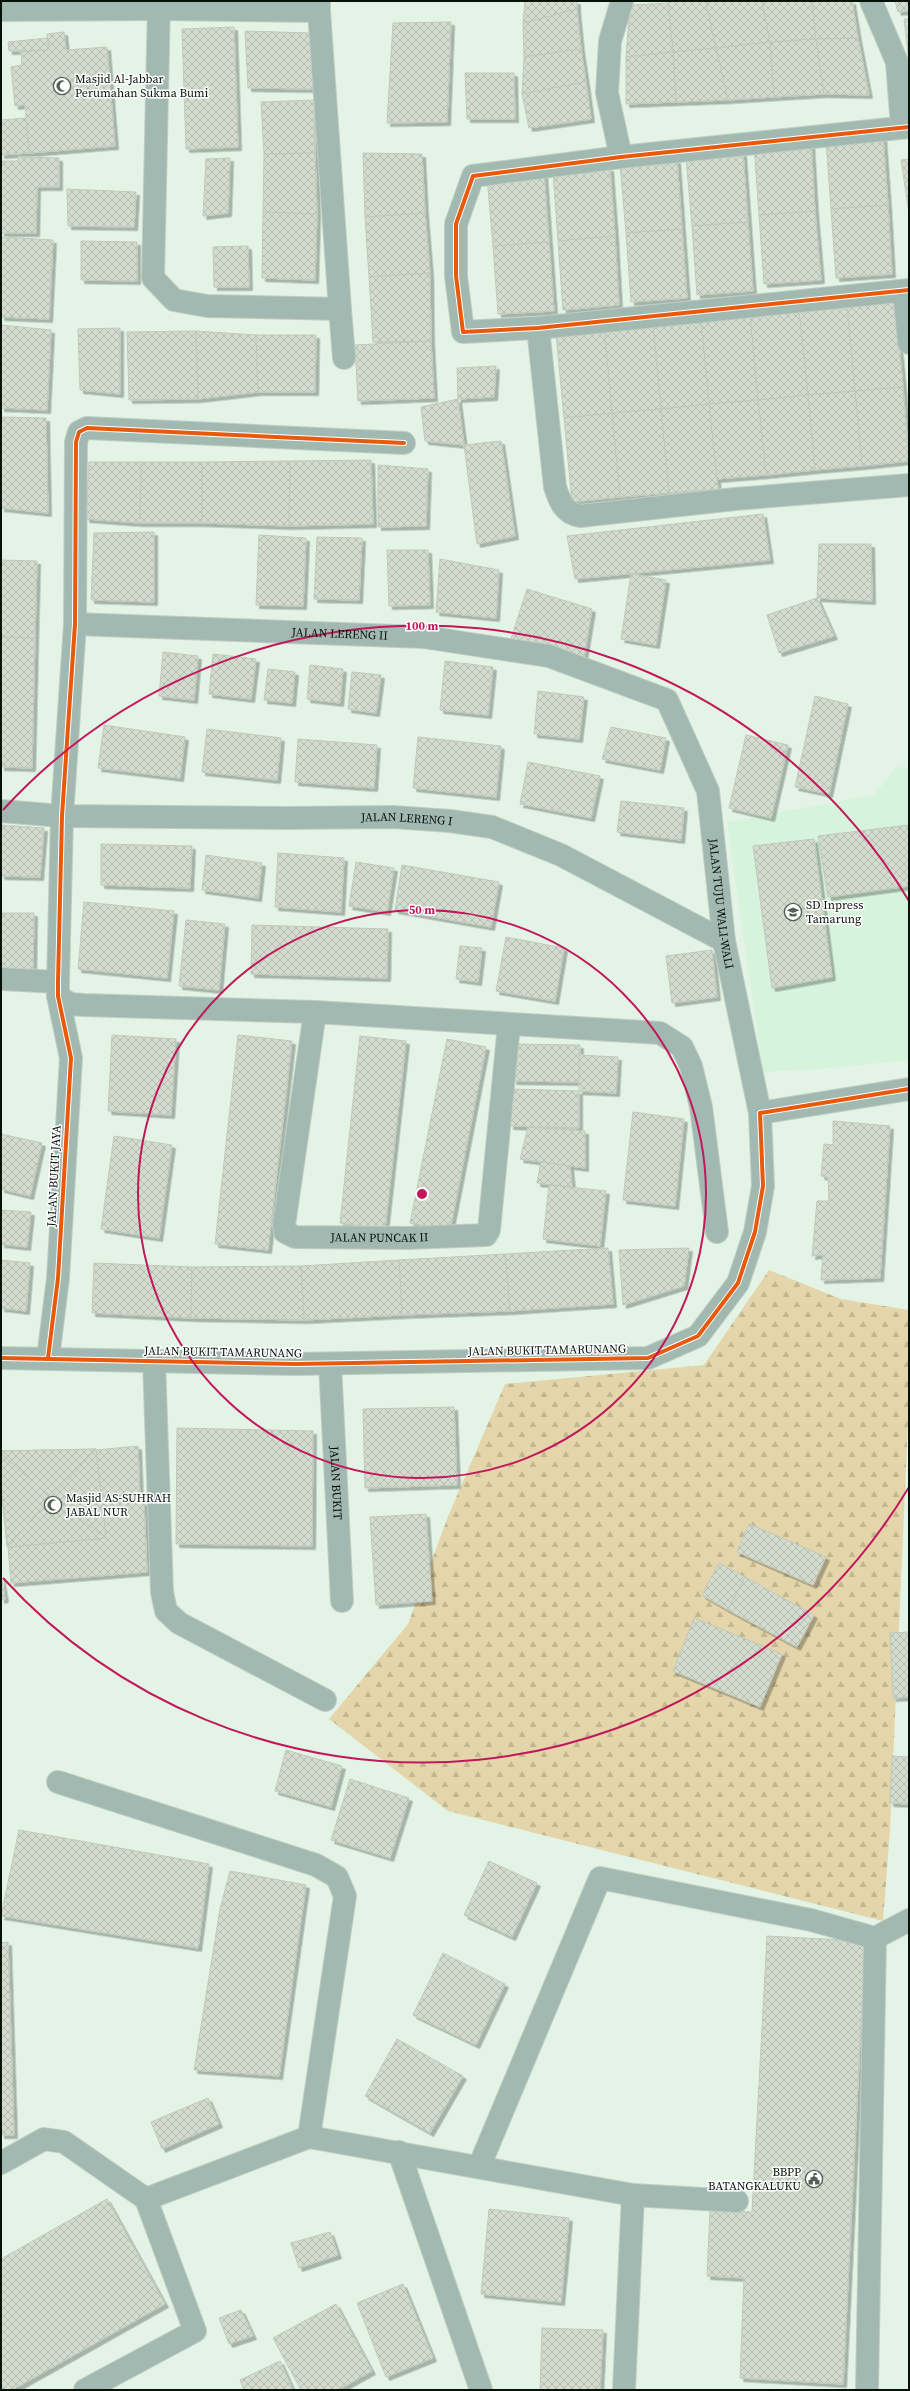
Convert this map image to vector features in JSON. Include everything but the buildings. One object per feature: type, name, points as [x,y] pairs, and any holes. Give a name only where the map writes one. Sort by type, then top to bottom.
[{"type":"street","points":[[621,157],[607,93],[610,41],[622,1]]},
{"type":"street","points":[[871,1],[897,62],[905,127],[621,157],[473,176],[456,224],[456,276],[463,332],[538,328],[907,290],[909,342]]},
{"type":"street","points":[[159,5],[153,278],[174,300],[207,306],[340,309]]},
{"type":"street","points":[[1,10],[159,5],[319,6],[344,358]]},
{"type":"street","points":[[538,328],[555,487],[559,500],[565,510],[571,514],[580,516],[734,499],[909,485]]},
{"type":"street","name":"JALAN BUKIT JAYA","points":[[48,1358],[58,1278],[71,1058],[58,989],[62,816],[75,624],[76,442],[78,432],[87,428],[404,443]]},
{"type":"street","name":"JALAN LERENG II","points":[[75,624],[424,638],[548,656],[667,700]]},
{"type":"street","name":"JALAN TUJU WALI-WALI","points":[[667,700],[708,791],[724,941],[760,1113]]},
{"type":"street","name":"JALAN LERENG I","points":[[1,811],[62,816],[286,818],[393,817],[492,827],[561,855],[724,941]]},
{"type":"street","points":[[1,979],[58,989],[70,1004],[315,1012],[660,1033],[682,1047],[691,1066],[701,1107],[718,1232]]},
{"type":"street","name":"JALAN PUNCAK II","points":[[315,1012],[284,1225],[285,1232],[295,1237],[407,1238],[486,1235],[489,1230],[509,1025]]},
{"type":"street","points":[[760,1113],[909,1089]]},
{"type":"street","name":"JALAN BUKIT TAMARUNANG","points":[[1,1358],[330,1364],[648,1358],[698,1336],[738,1283],[755,1232],[763,1186],[760,1113]]},
{"type":"street","points":[[154,1361],[162,1592],[166,1611],[179,1622],[325,1700]]},
{"type":"street","name":"JALAN BUKIT","points":[[330,1364],[342,1601]]},
{"type":"street","points":[[58,1782],[316,1864],[337,1877],[345,1896],[309,2137]]},
{"type":"street","points":[[479,2167],[600,1878],[811,1920],[875,1938],[909,1920]]},
{"type":"street","points":[[867,2390],[875,1938]]},
{"type":"street","points":[[146,2199],[309,2137],[633,2195],[737,2201]]},
{"type":"street","points":[[1,2163],[44,2139],[64,2142],[146,2199],[195,2331],[86,2390]]},
{"type":"street","points":[[399,2152],[481,2390]]},
{"type":"street","points":[[624,2390],[633,2195]]},
{"type":"shaded area","points":[[897,767],[909,768],[909,1060],[820,1069],[763,1072],[727,822],[874,795]]},
{"type":"green space","points":[[769,1270],[841,1299],[909,1310],[909,1399],[890,1830],[883,1921],[448,1811],[329,1719],[408,1624],[449,1514],[505,1384],[704,1365]]},
{"type":"cycle path","points":[[909,127],[621,157],[473,176],[456,224],[456,276],[463,332],[538,328],[909,290]]},
{"type":"cycle path","points":[[48,1358],[58,1278],[71,1058],[58,996],[58,982],[62,816],[75,624],[76,442],[79,432],[87,428],[404,443]]},
{"type":"cycle path","points":[[1,1358],[296,1364],[648,1358],[698,1336],[738,1283],[755,1232],[763,1186],[760,1113],[909,1089]]},
{"type":"place","name":"Masjid Al-Jabbar Perumahan Sukma Bumi","points":[[62,86]]},
{"type":"place","name":"SD Inpress Tamarung","points":[[793,912]]},
{"type":"place","name":"Masjid AS-SUHRAH JABAL NUR","points":[[53,1505]]},
{"type":"place","name":"BBPP BATANGKALUKU","points":[[814,2179]]}]
